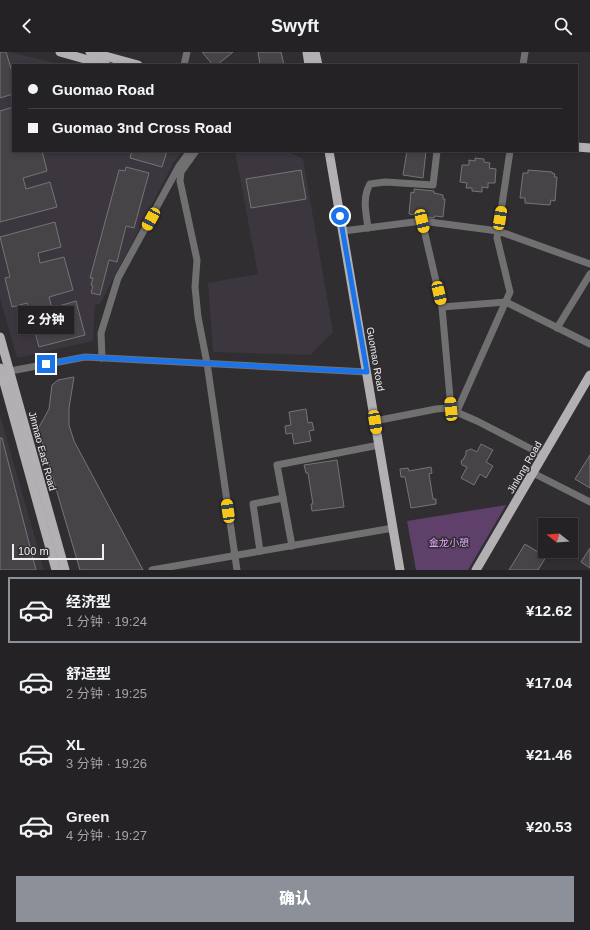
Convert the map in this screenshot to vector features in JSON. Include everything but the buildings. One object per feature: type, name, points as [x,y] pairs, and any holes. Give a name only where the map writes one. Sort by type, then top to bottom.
[{"type":"main road","points":[[60,52],[90,54],[134,64]]},
{"type":"main road","points":[[307,52],[309,64]]},
{"type":"main road","points":[[315,52],[318,64]]},
{"type":"main road","points":[[90,54],[105,64]]},
{"type":"main road","points":[[578,147],[590,148]]},
{"type":"main road","name":"Guomao Road","points":[[329,153],[400,570]]},
{"type":"main road","name":"Jinmao East Road","points":[[0,337],[3,372],[56,570]]},
{"type":"main road","name":"Jinmao East Road","points":[[3,372],[64,570]]},
{"type":"main road","name":"Jinlong Road","points":[[476,570],[590,375]]},
{"type":"street","points":[[184,64],[187,52]]},
{"type":"street","points":[[523,64],[525,52]]},
{"type":"street","points":[[102,358],[101,333],[118,278],[179,166],[189,152]]},
{"type":"street","points":[[195,152],[181,172],[180,182],[197,260],[195,287],[198,317],[207,363],[237,570]]},
{"type":"street","points":[[368,228],[364,200],[366,191],[370,184],[385,182],[433,185],[437,152]]},
{"type":"street","points":[[454,410],[510,292],[497,238],[510,152]]},
{"type":"street","points":[[422,221],[442,307],[454,410]]},
{"type":"street","points":[[343,231],[422,221],[498,231],[590,264]]},
{"type":"street","points":[[557,328],[590,274]]},
{"type":"street","points":[[442,307],[506,302],[590,344]]},
{"type":"street","points":[[3,372],[85,357],[367,372]]},
{"type":"street","points":[[375,422],[436,409],[454,410],[543,455]]},
{"type":"street","points":[[292,546],[277,465],[379,445]]},
{"type":"street","points":[[533,473],[590,502]]},
{"type":"street","points":[[260,551],[253,504],[283,498]]},
{"type":"street","points":[[152,570],[393,528]]},
{"type":"shaded area","points":[[0,52],[10,52],[59,64],[12,64],[12,152],[182,152],[174,162],[100,304],[95,305],[93,341],[17,358],[0,298]]},
{"type":"shaded area","points":[[235,152],[289,152],[303,159],[333,332],[310,355],[213,352],[208,283],[258,274]]},
{"type":"shaded area","points":[[0,415],[44,570],[0,570]]},
{"type":"green space","name":"金龙小憩","points":[[506,505],[468,570],[416,570],[407,521]]},
{"type":"route","points":[[46,364],[85,357],[367,372],[340,216]]}]
